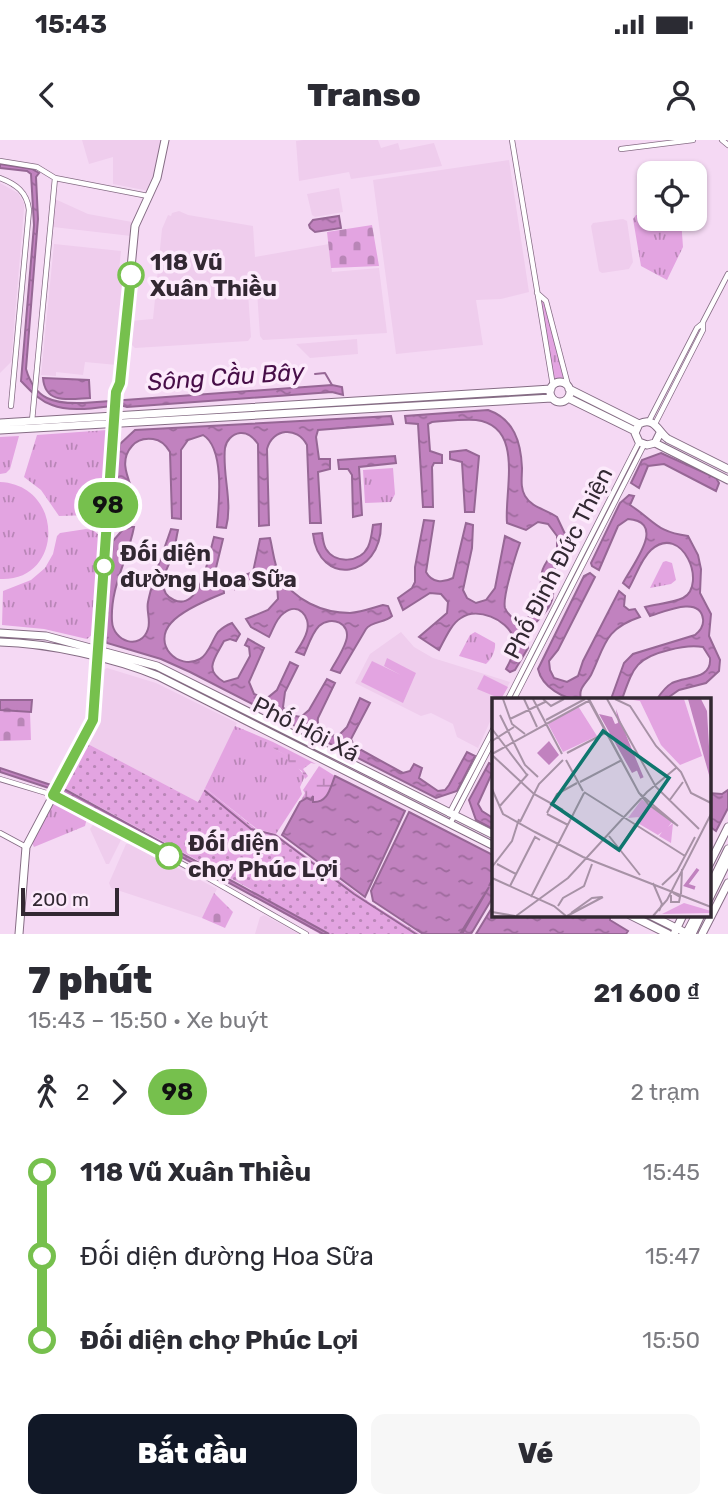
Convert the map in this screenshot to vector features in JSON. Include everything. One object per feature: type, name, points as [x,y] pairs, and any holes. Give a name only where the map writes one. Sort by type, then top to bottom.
[{"type":"main road","points":[[19,934],[26,847],[93,720],[114,416],[120,383],[135,226],[157,178],[165,140]]},
{"type":"main road","points":[[0,430],[114,416],[552,387],[561,383],[568,394],[637,427],[652,422],[660,433],[728,469]]},
{"type":"main road","points":[[552,387],[552,398]]},
{"type":"main road","points":[[114,416],[552,398],[560,402],[568,394]]},
{"type":"main road","points":[[0,423],[31,426]]},
{"type":"main road","points":[[637,427],[641,443],[655,443],[728,480]]},
{"type":"main road","points":[[655,443],[660,433]]},
{"type":"main road","name":"Phố Hội Xá","points":[[0,633],[36,634],[140,660],[165,669],[492,834]]},
{"type":"main road","name":"Phố Hội Xá","points":[[0,642],[34,643],[158,676],[492,845]]},
{"type":"main road","points":[[710,863],[728,827]]},
{"type":"main road","points":[[710,886],[728,849]]},
{"type":"main road","points":[[710,896],[728,860]]},
{"type":"main road","points":[[702,934],[728,883]]},
{"type":"main road","points":[[632,916],[668,934]]},
{"type":"main road","points":[[652,916],[675,931],[688,934]]},
{"type":"main road","points":[[688,934],[696,916]]},
{"type":"main road","points":[[688,934],[700,916]]},
{"type":"street","points":[[512,140],[552,387]]},
{"type":"street","points":[[621,149],[693,140]]},
{"type":"street","points":[[722,140],[728,145]]},
{"type":"street","points":[[0,161],[37,167],[55,178],[148,197]]},
{"type":"street","points":[[0,178],[16,186],[25,195],[29,210],[11,406]]},
{"type":"street","points":[[31,426],[55,178]]},
{"type":"street","points":[[652,422],[703,330],[703,322],[728,274]]},
{"type":"street","points":[[537,293],[546,301],[568,394]]},
{"type":"street","name":"Phố Đinh Đức Thiện","points":[[514,698],[641,443]]},
{"type":"street","name":"Phố Đinh Đức Thiện","points":[[509,698],[627,471]]},
{"type":"street","points":[[448,823],[492,732]]},
{"type":"street","points":[[452,814],[492,743]]},
{"type":"street","points":[[0,779],[55,791],[306,934]]},
{"type":"street","points":[[0,833],[26,847]]},
{"type":"shaded area","points":[[82,140],[164,140],[158,168],[149,191],[113,184],[113,157],[89,164]]},
{"type":"shaded area","points":[[378,140],[381,148],[398,143],[400,150],[434,143],[442,166],[351,179],[349,172],[299,181],[296,141]]},
{"type":"shaded area","points":[[509,160],[529,292],[501,299],[476,300],[483,345],[396,354],[373,180]]},
{"type":"shaded area","points":[[0,183],[18,193],[24,203],[24,209],[11,362],[0,373]]},
{"type":"shaded area","points":[[339,188],[343,212],[315,217],[312,215],[307,194]]},
{"type":"shaded area","points":[[55,199],[88,214],[132,222],[131,236],[53,227]]},
{"type":"shaded area","points":[[179,211],[188,215],[253,226],[255,257],[329,244],[332,272],[379,268],[387,333],[263,340],[260,336],[256,277],[247,278],[251,337],[248,341],[135,348],[128,341],[130,321],[153,319],[162,229],[168,215]]},
{"type":"shaded area","points":[[623,219],[627,221],[633,262],[629,269],[602,273],[599,271],[591,226],[593,223]]},
{"type":"shaded area","points":[[54,244],[121,251],[118,280],[126,282],[117,365],[85,362],[83,375],[56,372],[56,376],[41,375]]},
{"type":"shaded area","points":[[357,339],[358,354],[310,358],[296,344]]},
{"type":"shaded area","points":[[401,632],[414,647],[433,658],[510,682],[502,698],[492,698],[492,717],[478,748],[457,737],[453,724],[431,713],[421,716],[355,683],[370,654]]},
{"type":"shaded area","points":[[107,668],[156,683],[237,723],[198,802],[86,743],[97,723],[100,672]]},
{"type":"shaded area","points":[[94,823],[119,835],[121,840],[109,864],[106,864],[90,829]]},
{"type":"shaded area","points":[[131,843],[217,889],[202,918],[111,888],[109,883],[126,844]]},
{"type":"shaded area","points":[[264,915],[299,934],[255,934],[260,917]]},
{"type":"green space","points":[[636,215],[637,231],[682,231],[683,247],[667,280],[641,266],[633,219]]},
{"type":"green space","points":[[372,225],[379,266],[331,268],[327,232]]},
{"type":"green space","points":[[543,301],[564,374],[563,379],[559,380],[555,379],[553,372],[541,302]]},
{"type":"green space","points":[[107,430],[102,506],[90,515],[59,516],[41,490],[24,477],[37,435]]},
{"type":"green space","points":[[19,436],[10,469],[0,474],[0,437]]},
{"type":"green space","points":[[393,468],[395,494],[391,502],[365,503],[363,470]]},
{"type":"green space","points":[[0,482],[21,487],[36,499],[45,515],[48,533],[45,550],[36,566],[21,576],[0,579]]},
{"type":"green space","points":[[93,530],[100,536],[93,634],[87,639],[44,629],[2,625],[3,591],[31,580],[45,568],[60,533]]},
{"type":"green space","points":[[663,562],[672,563],[676,580],[671,584],[650,588]]},
{"type":"green space","points":[[475,632],[495,643],[493,655],[486,664],[459,656],[470,635]]},
{"type":"green space","points":[[106,655],[135,664],[105,657]]},
{"type":"green space","points":[[387,658],[416,673],[403,703],[361,682],[372,661],[401,675],[384,666]]},
{"type":"green space","points":[[142,666],[167,674],[429,808],[164,675]]},
{"type":"green space","points":[[484,675],[508,687],[502,698],[477,689]]},
{"type":"green space","points":[[0,710],[30,712],[31,740],[0,741]]},
{"type":"green space","points":[[235,726],[273,742],[273,748],[288,756],[305,776],[300,787],[302,794],[276,834],[257,829],[205,788]]},
{"type":"green space","points":[[273,742],[316,764],[311,763],[303,769],[308,776],[305,779],[302,771],[289,763],[287,756],[273,748]]},
{"type":"green space","points":[[86,743],[198,802],[205,788],[256,829],[276,834],[369,902],[420,934],[320,934],[252,896],[252,890],[61,786]]},
{"type":"green space","points":[[319,766],[335,776],[328,793],[322,800],[313,802],[313,796],[311,800],[307,798],[300,802],[305,793],[303,790]]},
{"type":"green space","points":[[57,802],[87,818],[85,826],[34,847],[32,843]]},
{"type":"green space","points":[[214,893],[233,912],[225,928],[202,918]]},
{"type":"water","name":"Sông Cầu Bây","points":[[0,164],[32,169],[39,173],[36,177],[38,219],[26,369],[40,394],[55,401],[83,403],[332,385],[342,387],[343,395],[332,392],[77,409],[43,401],[21,381],[34,225],[31,174],[27,171],[0,168]]},
{"type":"water","points":[[339,216],[341,228],[315,232],[310,228],[313,220]]},
{"type":"water","points":[[43,378],[89,380],[90,398],[67,399],[53,396],[48,393]]},
{"type":"water","points":[[488,410],[510,425],[518,441],[523,493],[531,503],[557,517],[565,534],[563,549],[557,547],[557,536],[548,524],[538,522],[526,530],[507,523],[507,447],[501,434],[491,425],[476,420],[428,424],[430,451],[442,455],[442,463],[434,463],[432,467],[433,507],[423,507],[418,424],[406,423],[405,416]]},
{"type":"water","points":[[391,416],[393,424],[318,430],[316,437],[319,459],[330,459],[330,469],[318,472],[321,523],[310,523],[307,445],[292,432],[280,433],[274,437],[267,449],[269,525],[259,526],[258,444],[243,433],[232,436],[225,448],[228,508],[226,528],[217,527],[218,464],[210,442],[203,435],[188,440],[181,450],[181,519],[172,518],[170,452],[163,443],[156,440],[139,441],[127,454],[126,471],[135,497],[137,515],[130,516],[117,502],[116,470],[120,444],[135,430]]},
{"type":"water","points":[[466,450],[479,456],[474,512],[465,512],[462,462],[450,459],[450,452]]},
{"type":"water","points":[[661,453],[716,478],[719,483],[716,491],[664,464],[648,466],[639,488],[631,483],[642,460]]},
{"type":"water","points":[[395,456],[396,463],[359,467],[362,515],[353,517],[352,475],[348,469],[339,469],[338,460]]},
{"type":"water","points":[[629,495],[634,496],[630,505],[669,532],[688,536],[698,555],[701,569],[700,593],[711,614],[709,636],[720,660],[719,671],[706,683],[679,690],[667,698],[658,698],[670,685],[703,674],[707,670],[710,658],[703,647],[682,647],[649,657],[633,672],[622,698],[611,698],[624,663],[633,654],[695,635],[703,622],[700,612],[689,606],[650,616],[645,607],[679,600],[690,591],[692,570],[681,549],[673,544],[662,543],[651,550],[641,563],[629,588],[623,583],[644,545],[645,528],[640,522],[628,519],[618,526],[599,570],[592,566],[591,563],[620,503]]},
{"type":"water","points":[[424,520],[434,521],[426,572],[438,581],[453,578],[466,523],[473,525],[472,548],[463,590],[467,598],[476,603],[486,600],[495,588],[505,536],[520,543],[505,603],[507,612],[516,620],[531,616],[535,611],[543,568],[550,557],[557,561],[551,602],[546,612],[526,633],[528,648],[515,670],[510,672],[506,669],[514,650],[510,631],[498,620],[483,614],[468,615],[457,621],[439,650],[419,637],[447,613],[448,602],[441,594],[430,593],[403,610],[398,598],[412,588],[415,582],[415,567]]},
{"type":"water","points":[[381,524],[378,542],[371,556],[361,565],[349,570],[337,569],[326,563],[318,551],[313,534],[322,533],[330,554],[341,559],[354,559],[368,547],[373,525]]},
{"type":"water","points":[[125,527],[134,527],[116,585],[112,609],[114,628],[122,639],[134,642],[140,640],[148,629],[150,593],[171,529],[178,530],[163,583],[166,594],[174,600],[191,598],[202,579],[214,537],[223,539],[215,572],[216,578],[223,582],[224,593],[189,609],[171,623],[164,639],[170,653],[184,661],[200,659],[218,632],[232,623],[240,634],[236,641],[224,641],[212,668],[224,682],[238,678],[250,656],[249,647],[245,645],[248,639],[264,648],[249,682],[254,694],[266,699],[277,690],[290,662],[298,666],[285,692],[283,707],[289,715],[301,717],[309,710],[327,679],[335,683],[318,718],[319,726],[324,732],[339,735],[347,727],[360,698],[370,703],[351,739],[354,746],[403,773],[410,771],[414,764],[422,768],[419,778],[438,791],[445,790],[449,785],[467,752],[475,756],[457,791],[436,798],[190,672],[161,659],[107,643],[105,638],[113,541]]},
{"type":"water","points":[[270,538],[280,576],[301,598],[319,608],[350,613],[388,606],[392,616],[366,629],[340,673],[331,670],[346,641],[343,625],[329,621],[319,626],[304,655],[296,652],[305,637],[308,625],[302,612],[294,609],[281,615],[269,637],[251,627],[246,619],[268,610],[278,599],[277,585],[272,582],[256,581],[235,589],[235,579],[253,572],[260,539]]},
{"type":"water","points":[[590,573],[595,577],[558,650],[549,661],[554,678],[567,682],[578,676],[619,591],[625,596],[624,606],[629,610],[635,609],[640,617],[612,633],[582,689],[581,698],[571,698],[549,687],[538,669],[584,576]]},
{"type":"water","points":[[0,700],[32,700],[31,712],[0,710]]},
{"type":"water","points":[[489,763],[492,764],[492,773],[478,804],[482,811],[492,817],[492,828],[476,820],[469,800]]},
{"type":"water","points":[[0,768],[66,790],[329,934],[323,934],[64,793],[0,772]]},
{"type":"water","points":[[335,776],[405,811],[365,897],[282,835],[300,802],[307,798],[311,800],[313,796],[313,802],[322,800],[328,794]]},
{"type":"water","points":[[728,790],[728,808],[716,831],[710,827],[710,793],[722,794]]},
{"type":"water","points":[[409,812],[492,854],[492,880],[489,886],[492,882],[492,899],[471,934],[462,934],[489,887],[460,934],[423,934],[373,901],[371,891]]},
{"type":"water","points":[[492,908],[492,916],[610,916],[610,920],[628,931],[626,934],[476,934]]},
{"type":"waterway","points":[[315,374],[325,373],[332,385]]},
{"type":"waterway","points":[[205,791],[251,829],[275,835],[354,894],[416,934]]},
{"type":"bus line","name":"98","points":[[131,275],[120,383],[116,392],[93,720],[53,795],[169,856]]},
{"type":"place","name":"118 Vũ Xuân Thiều","points":[[131,275]]},
{"type":"place","name":"Đối diện đường Hoa Sữa","points":[[104,566]]},
{"type":"place","name":"Đối diện chợ Phúc Lợi","points":[[169,856]]}]
